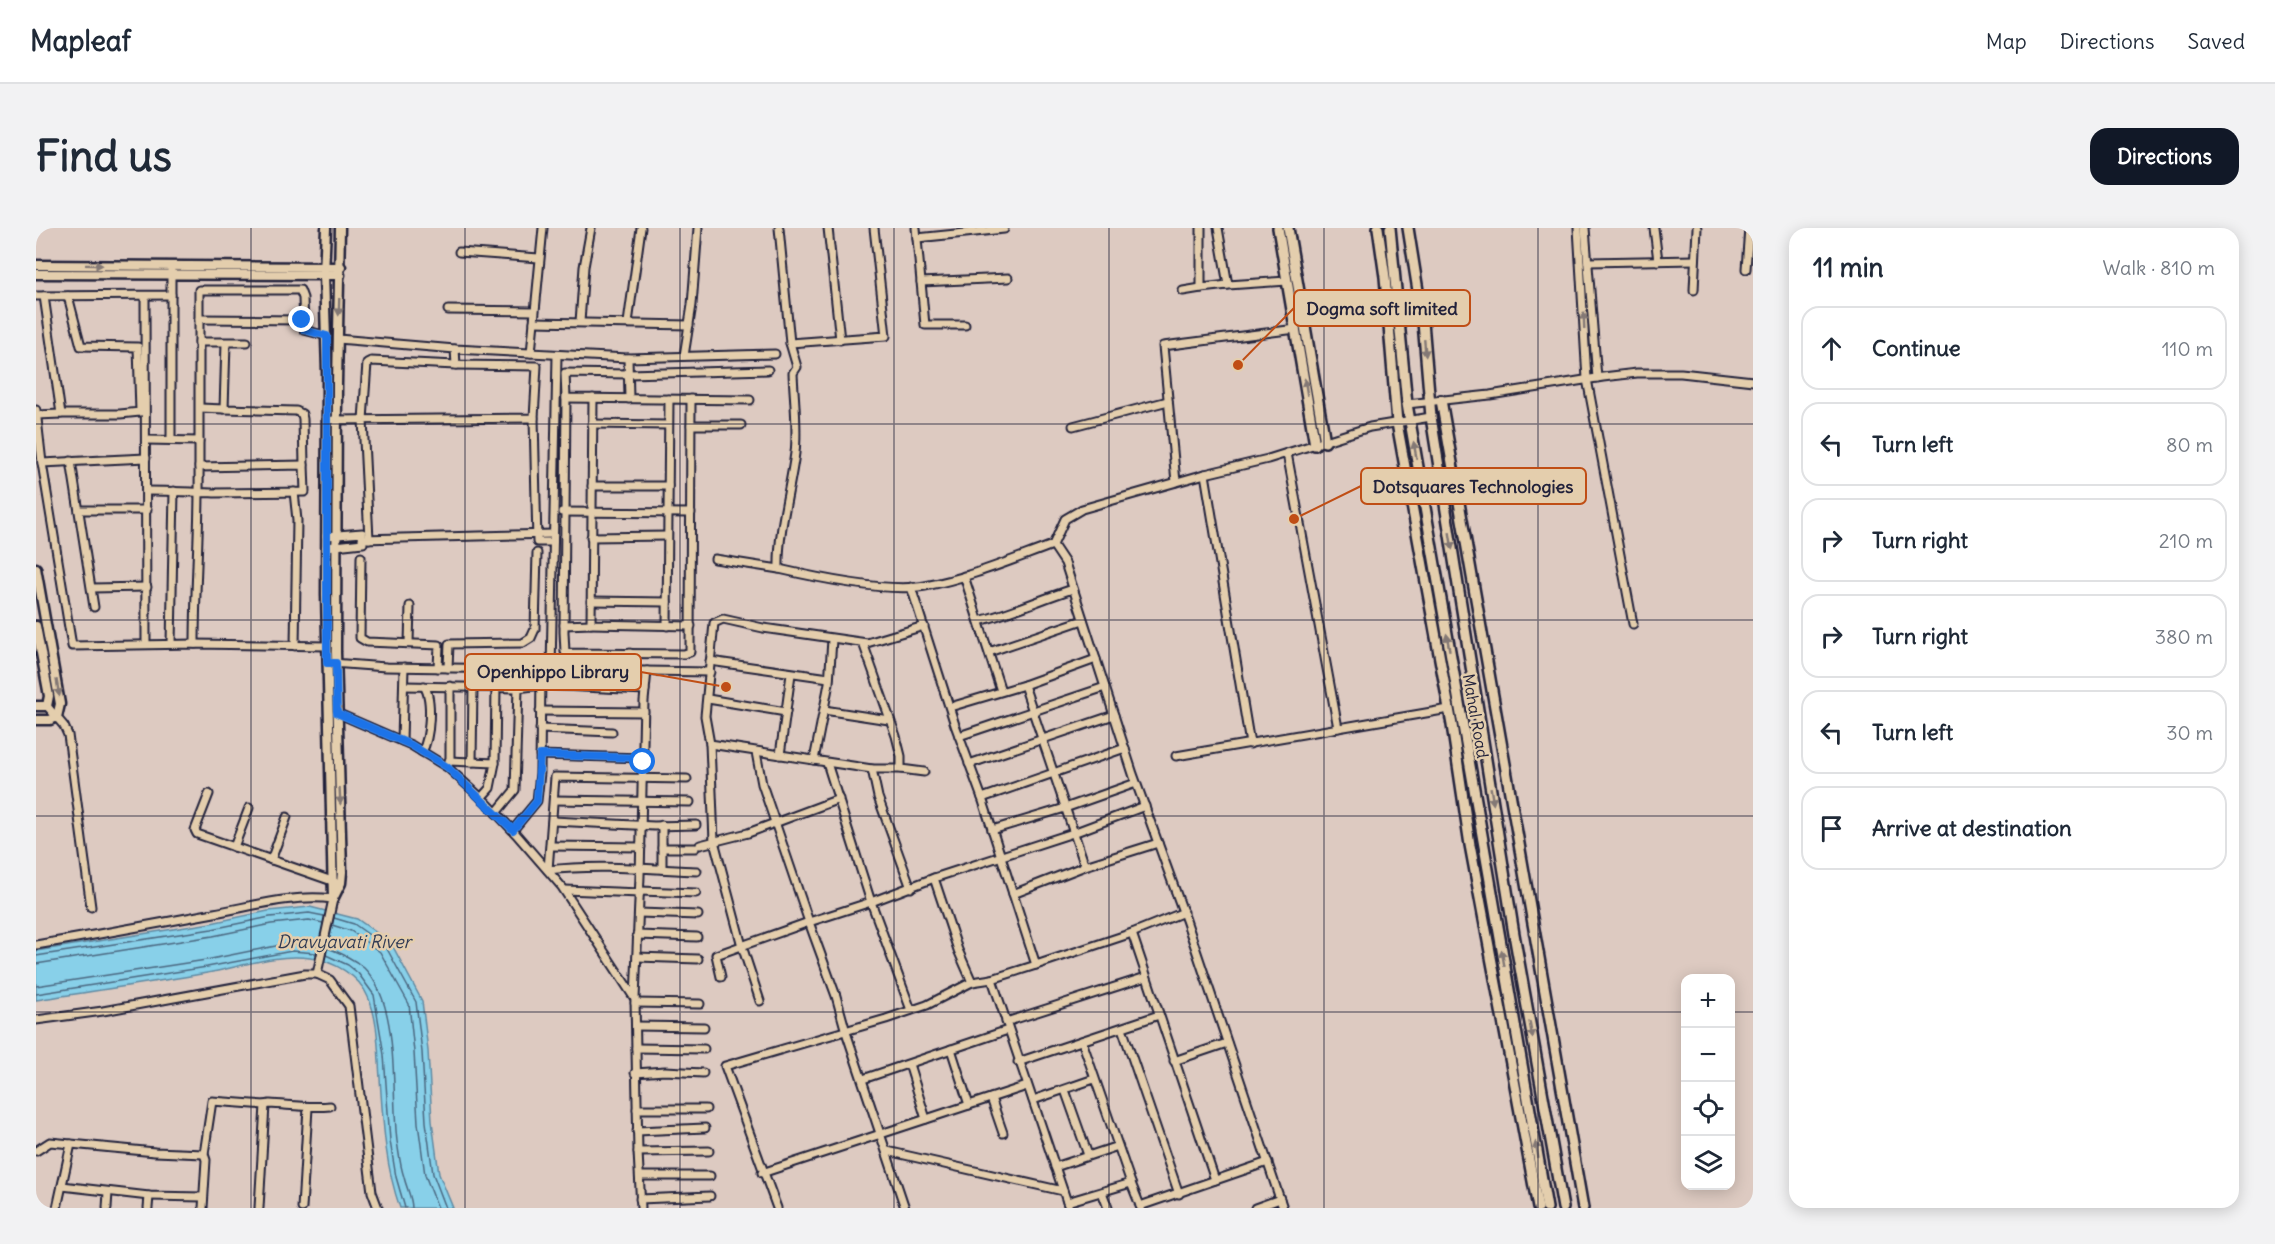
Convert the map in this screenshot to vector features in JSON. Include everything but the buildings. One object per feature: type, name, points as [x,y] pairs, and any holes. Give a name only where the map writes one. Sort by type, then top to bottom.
[{"type":"main road","points":[[1278,228],[1320,443]]},
{"type":"main road","points":[[1288,228],[1320,443]]},
{"type":"main road","points":[[1378,228],[1398,423],[1449,709],[1470,845],[1538,1208]]},
{"type":"main road","name":"Mahal Road","points":[[1390,228],[1407,404],[1547,1208]]},
{"type":"main road","name":"Mahal Road","points":[[1408,228],[1423,322],[1431,417],[1514,934],[1563,1208]]},
{"type":"main road","points":[[1441,400],[1583,1208]]},
{"type":"street","points":[[326,228],[324,271],[336,536],[331,663],[331,881],[333,899]]},
{"type":"street","points":[[317,974],[333,899],[341,883],[337,713],[327,646],[326,547],[338,339],[340,228]]},
{"type":"street","points":[[531,353],[543,228]]},
{"type":"street","points":[[580,322],[584,267],[591,228]]},
{"type":"street","points":[[628,323],[641,228]]},
{"type":"street","points":[[684,356],[698,228]]},
{"type":"street","points":[[779,228],[790,344],[797,367],[793,373],[795,452],[786,493],[779,569]]},
{"type":"street","points":[[828,228],[840,340]]},
{"type":"street","points":[[790,344],[886,336],[874,228]]},
{"type":"street","points":[[916,228],[926,325],[965,325]]},
{"type":"street","points":[[1201,228],[1201,288]]},
{"type":"street","points":[[1218,228],[1228,285]]},
{"type":"street","points":[[1578,228],[1587,379],[1633,624]]},
{"type":"street","points":[[1585,228],[1597,378]]},
{"type":"street","points":[[1654,228],[1658,261]]},
{"type":"street","points":[[1694,290],[1697,228]]},
{"type":"street","points":[[1746,269],[1749,228]]},
{"type":"street","points":[[917,238],[1004,229]]},
{"type":"street","points":[[459,252],[539,258]]},
{"type":"street","points":[[1588,262],[1695,260]]},
{"type":"street","points":[[36,265],[171,271]]},
{"type":"street","points":[[171,271],[171,440]]},
{"type":"street","points":[[36,274],[340,271]]},
{"type":"street","points":[[921,282],[1008,278]]},
{"type":"street","points":[[1183,291],[1287,281]]},
{"type":"street","points":[[195,644],[200,408],[199,290],[300,290],[303,298],[304,330],[307,333],[327,336]]},
{"type":"street","points":[[61,414],[40,296],[171,295]]},
{"type":"street","points":[[68,296],[81,346],[138,347],[140,412],[120,414],[37,412],[42,463],[72,646],[171,644],[327,646]]},
{"type":"street","points":[[145,296],[146,645]]},
{"type":"street","points":[[448,310],[534,311]]},
{"type":"street","points":[[199,319],[302,320]]},
{"type":"street","points":[[534,322],[689,325]]},
{"type":"street","points":[[1176,482],[1163,346],[1296,329]]},
{"type":"street","points":[[338,339],[455,349],[628,358],[775,354]]},
{"type":"street","points":[[199,342],[247,342]]},
{"type":"street","points":[[225,409],[226,343]]},
{"type":"street","points":[[445,348],[445,364]]},
{"type":"street","points":[[455,349],[456,365]]},
{"type":"street","points":[[551,671],[557,355]]},
{"type":"street","points":[[628,358],[629,399]]},
{"type":"street","points":[[366,539],[363,420],[368,362],[537,366],[534,418],[536,534]]},
{"type":"street","points":[[691,399],[690,652],[684,654],[565,652],[565,373],[629,374],[768,370]]},
{"type":"street","points":[[1407,404],[1490,395],[1587,379],[1637,374],[1681,373],[1753,381]]},
{"type":"street","points":[[566,398],[750,400]]},
{"type":"street","points":[[591,624],[593,398]]},
{"type":"street","points":[[667,626],[669,399]]},
{"type":"street","points":[[1073,426],[1168,401]]},
{"type":"street","points":[[147,491],[305,492],[302,414],[296,411],[200,408]]},
{"type":"street","points":[[714,559],[882,587],[924,587],[986,570],[1053,544],[1065,519],[1082,509],[1287,453],[1370,427],[1431,417]]},
{"type":"street","points":[[332,420],[534,418]]},
{"type":"street","points":[[592,424],[668,425]]},
{"type":"street","points":[[691,425],[741,425]]},
{"type":"street","points":[[146,440],[199,441]]},
{"type":"street","points":[[1287,453],[1338,728]]},
{"type":"street","points":[[42,463],[146,458]]},
{"type":"street","points":[[71,461],[94,607]]},
{"type":"street","points":[[199,466],[304,465]]},
{"type":"street","points":[[1205,474],[1250,744]]},
{"type":"street","points":[[591,486],[668,486]]},
{"type":"street","points":[[171,644],[174,491]]},
{"type":"street","points":[[294,492],[297,520],[295,646]]},
{"type":"street","points":[[79,510],[147,510]]},
{"type":"street","points":[[554,513],[691,513]]},
{"type":"street","points":[[326,537],[362,533],[366,539]]},
{"type":"street","points":[[326,547],[363,543],[366,539],[536,534],[553,538]]},
{"type":"street","points":[[591,537],[668,536]]},
{"type":"street","points":[[1053,544],[1065,563],[1125,748],[1184,912],[1283,1208]]},
{"type":"street","points":[[361,557],[360,638],[367,642],[439,645],[523,643],[531,638],[535,630],[537,553]]},
{"type":"street","points":[[36,568],[60,697],[60,712],[57,717],[50,720],[36,720]]},
{"type":"street","points":[[964,576],[1001,691]]},
{"type":"street","points":[[92,588],[147,587]]},
{"type":"street","points":[[911,587],[1036,965]]},
{"type":"street","points":[[979,621],[1073,589]]},
{"type":"street","points":[[591,601],[667,602]]},
{"type":"street","points":[[409,643],[410,606]]},
{"type":"street","points":[[760,1001],[742,946],[714,841],[710,744],[705,716],[714,623],[723,619],[832,640],[863,643],[878,641],[924,626]]},
{"type":"street","points":[[989,652],[1083,620]]},
{"type":"street","points":[[564,625],[691,626]]},
{"type":"street","points":[[36,626],[49,696],[47,706]]},
{"type":"street","points":[[814,760],[829,678],[832,640]]},
{"type":"street","points":[[863,643],[901,756],[902,769]]},
{"type":"street","points":[[448,668],[449,644]]},
{"type":"street","points":[[438,668],[439,645]]},
{"type":"street","points":[[630,653],[630,671]]},
{"type":"street","points":[[950,707],[1024,685],[1096,659]]},
{"type":"street","points":[[710,661],[829,678]]},
{"type":"street","points":[[331,663],[551,671],[710,672]]},
{"type":"street","points":[[402,741],[404,667]]},
{"type":"street","points":[[513,830],[537,801],[541,670]]},
{"type":"street","points":[[641,1208],[635,1073],[635,1001],[646,671]]},
{"type":"street","points":[[780,755],[790,674]]},
{"type":"street","points":[[404,686],[518,688],[541,685],[645,690]]},
{"type":"street","points":[[1024,685],[1085,866]]},
{"type":"street","points":[[422,752],[428,742],[429,693],[424,686]]},
{"type":"street","points":[[448,764],[450,686]]},
{"type":"street","points":[[472,686],[472,762]]},
{"type":"street","points":[[481,798],[490,788],[495,763],[496,687]]},
{"type":"street","points":[[959,736],[1105,687]]},
{"type":"street","points":[[496,813],[515,790],[518,688]]},
{"type":"street","points":[[708,699],[786,712]]},
{"type":"street","points":[[36,706],[47,706],[68,735],[91,907]]},
{"type":"street","points":[[1176,756],[1449,709]]},
{"type":"street","points":[[824,710],[889,720]]},
{"type":"street","points":[[540,711],[644,712]]},
{"type":"street","points":[[337,713],[448,764],[513,830],[565,890],[635,1001]]},
{"type":"street","points":[[969,764],[1114,715]]},
{"type":"street","points":[[540,729],[612,732]]},
{"type":"street","points":[[710,744],[872,769],[924,772]]},
{"type":"street","points":[[982,798],[1125,748]]},
{"type":"street","points":[[756,752],[762,784],[837,996],[846,1032],[905,1208]]},
{"type":"street","points":[[540,755],[643,758]]},
{"type":"street","points":[[448,764],[495,763]]},
{"type":"street","points":[[827,763],[871,902],[911,1010]]},
{"type":"street","points":[[872,769],[878,797],[911,888]]},
{"type":"street","points":[[548,870],[555,777],[687,779]]},
{"type":"street","points":[[993,830],[1137,783]]},
{"type":"street","points":[[209,794],[195,832],[341,883]]},
{"type":"street","points":[[662,848],[698,847],[748,833],[839,799]]},
{"type":"street","points":[[554,800],[690,802]]},
{"type":"street","points":[[721,977],[716,955],[934,878],[1073,833],[1145,806]]},
{"type":"street","points":[[234,847],[249,808]]},
{"type":"street","points":[[271,860],[286,817]]},
{"type":"street","points":[[553,821],[696,825]]},
{"type":"street","points":[[662,825],[662,869]]},
{"type":"street","points":[[1013,894],[1085,866],[1158,843]]},
{"type":"street","points":[[551,846],[641,847]]},
{"type":"street","points":[[548,870],[575,867],[697,871]]},
{"type":"street","points":[[934,878],[958,950],[972,982]]},
{"type":"street","points":[[565,890],[696,893]]},
{"type":"street","points":[[36,945],[273,901],[303,898],[333,899]]},
{"type":"street","points":[[777,1208],[762,1173],[725,1066],[846,1032],[944,998],[961,986],[972,982],[992,979],[1036,965],[1132,933],[1184,912]]},
{"type":"street","points":[[639,913],[698,915]]},
{"type":"street","points":[[1132,933],[1215,1180]]},
{"type":"street","points":[[637,935],[698,937]]},
{"type":"street","points":[[637,957],[698,959]]},
{"type":"street","points":[[36,1020],[103,1011],[317,974],[330,980],[349,1006],[372,1192],[378,1208]]},
{"type":"street","points":[[1006,1022],[1146,977]]},
{"type":"street","points":[[992,979],[1018,1062],[1068,1205],[1131,1182]]},
{"type":"street","points":[[635,1001],[700,1004]]},
{"type":"street","points":[[1018,1062],[1159,1015]]},
{"type":"street","points":[[636,1026],[704,1027]]},
{"type":"street","points":[[1122,1028],[1179,1194]]},
{"type":"street","points":[[863,1079],[1008,1030]]},
{"type":"street","points":[[1082,1041],[1140,1207],[1268,1162]]},
{"type":"street","points":[[1174,1061],[1227,1042]]},
{"type":"street","points":[[636,1048],[704,1049]]},
{"type":"street","points":[[951,1049],[969,1104]]},
{"type":"street","points":[[909,1064],[926,1119]]},
{"type":"street","points":[[635,1073],[665,1071],[703,1073]]},
{"type":"street","points":[[1033,1100],[1094,1079]]},
{"type":"street","points":[[762,1173],[1027,1086]]},
{"type":"street","points":[[1065,1090],[1088,1155]]},
{"type":"street","points":[[991,1098],[1003,1133]]},
{"type":"street","points":[[203,1208],[206,1160],[204,1154],[212,1101],[266,1106],[281,1104],[308,1108],[330,1106]]},
{"type":"street","points":[[259,1208],[266,1106]]},
{"type":"street","points":[[302,1208],[308,1108]]},
{"type":"street","points":[[638,1109],[706,1108]]},
{"type":"street","points":[[637,1131],[705,1128]]},
{"type":"street","points":[[36,1151],[50,1142],[155,1152],[204,1154]]},
{"type":"street","points":[[57,1208],[71,1143]]},
{"type":"street","points":[[1055,1167],[1118,1146]]},
{"type":"street","points":[[638,1152],[709,1151]]},
{"type":"street","points":[[887,1151],[1063,1191]]},
{"type":"street","points":[[640,1176],[710,1176]]},
{"type":"street","points":[[62,1186],[149,1196],[203,1197]]},
{"type":"street","points":[[107,1208],[108,1192]]},
{"type":"street","points":[[1102,1192],[1108,1208]]},
{"type":"street","points":[[148,1208],[149,1196]]},
{"type":"street","points":[[640,1199],[710,1196]]},
{"type":"street","points":[[1254,1208],[1280,1199]]},
{"type":"water","name":"Dravyavati River","points":[[310,907],[357,919],[391,943],[422,1001],[439,1174],[453,1208],[400,1208],[385,1144],[377,1037],[372,1006],[364,989],[352,976],[328,962],[310,958],[285,957],[207,973],[36,1000],[36,951],[211,923],[268,911]]},
{"type":"place","name":"Dogma soft limited","points":[[1238,365]]},
{"type":"place","name":"Dotsquares Technologies","points":[[1294,519]]},
{"type":"place","name":"Openhippo Library","points":[[726,687]]},
{"type":"route","points":[[302,320],[302,326],[307,333],[327,336],[327,663],[336,663],[337,713],[411,745],[447,767],[513,830],[537,801],[540,755],[643,758],[643,762]]}]
